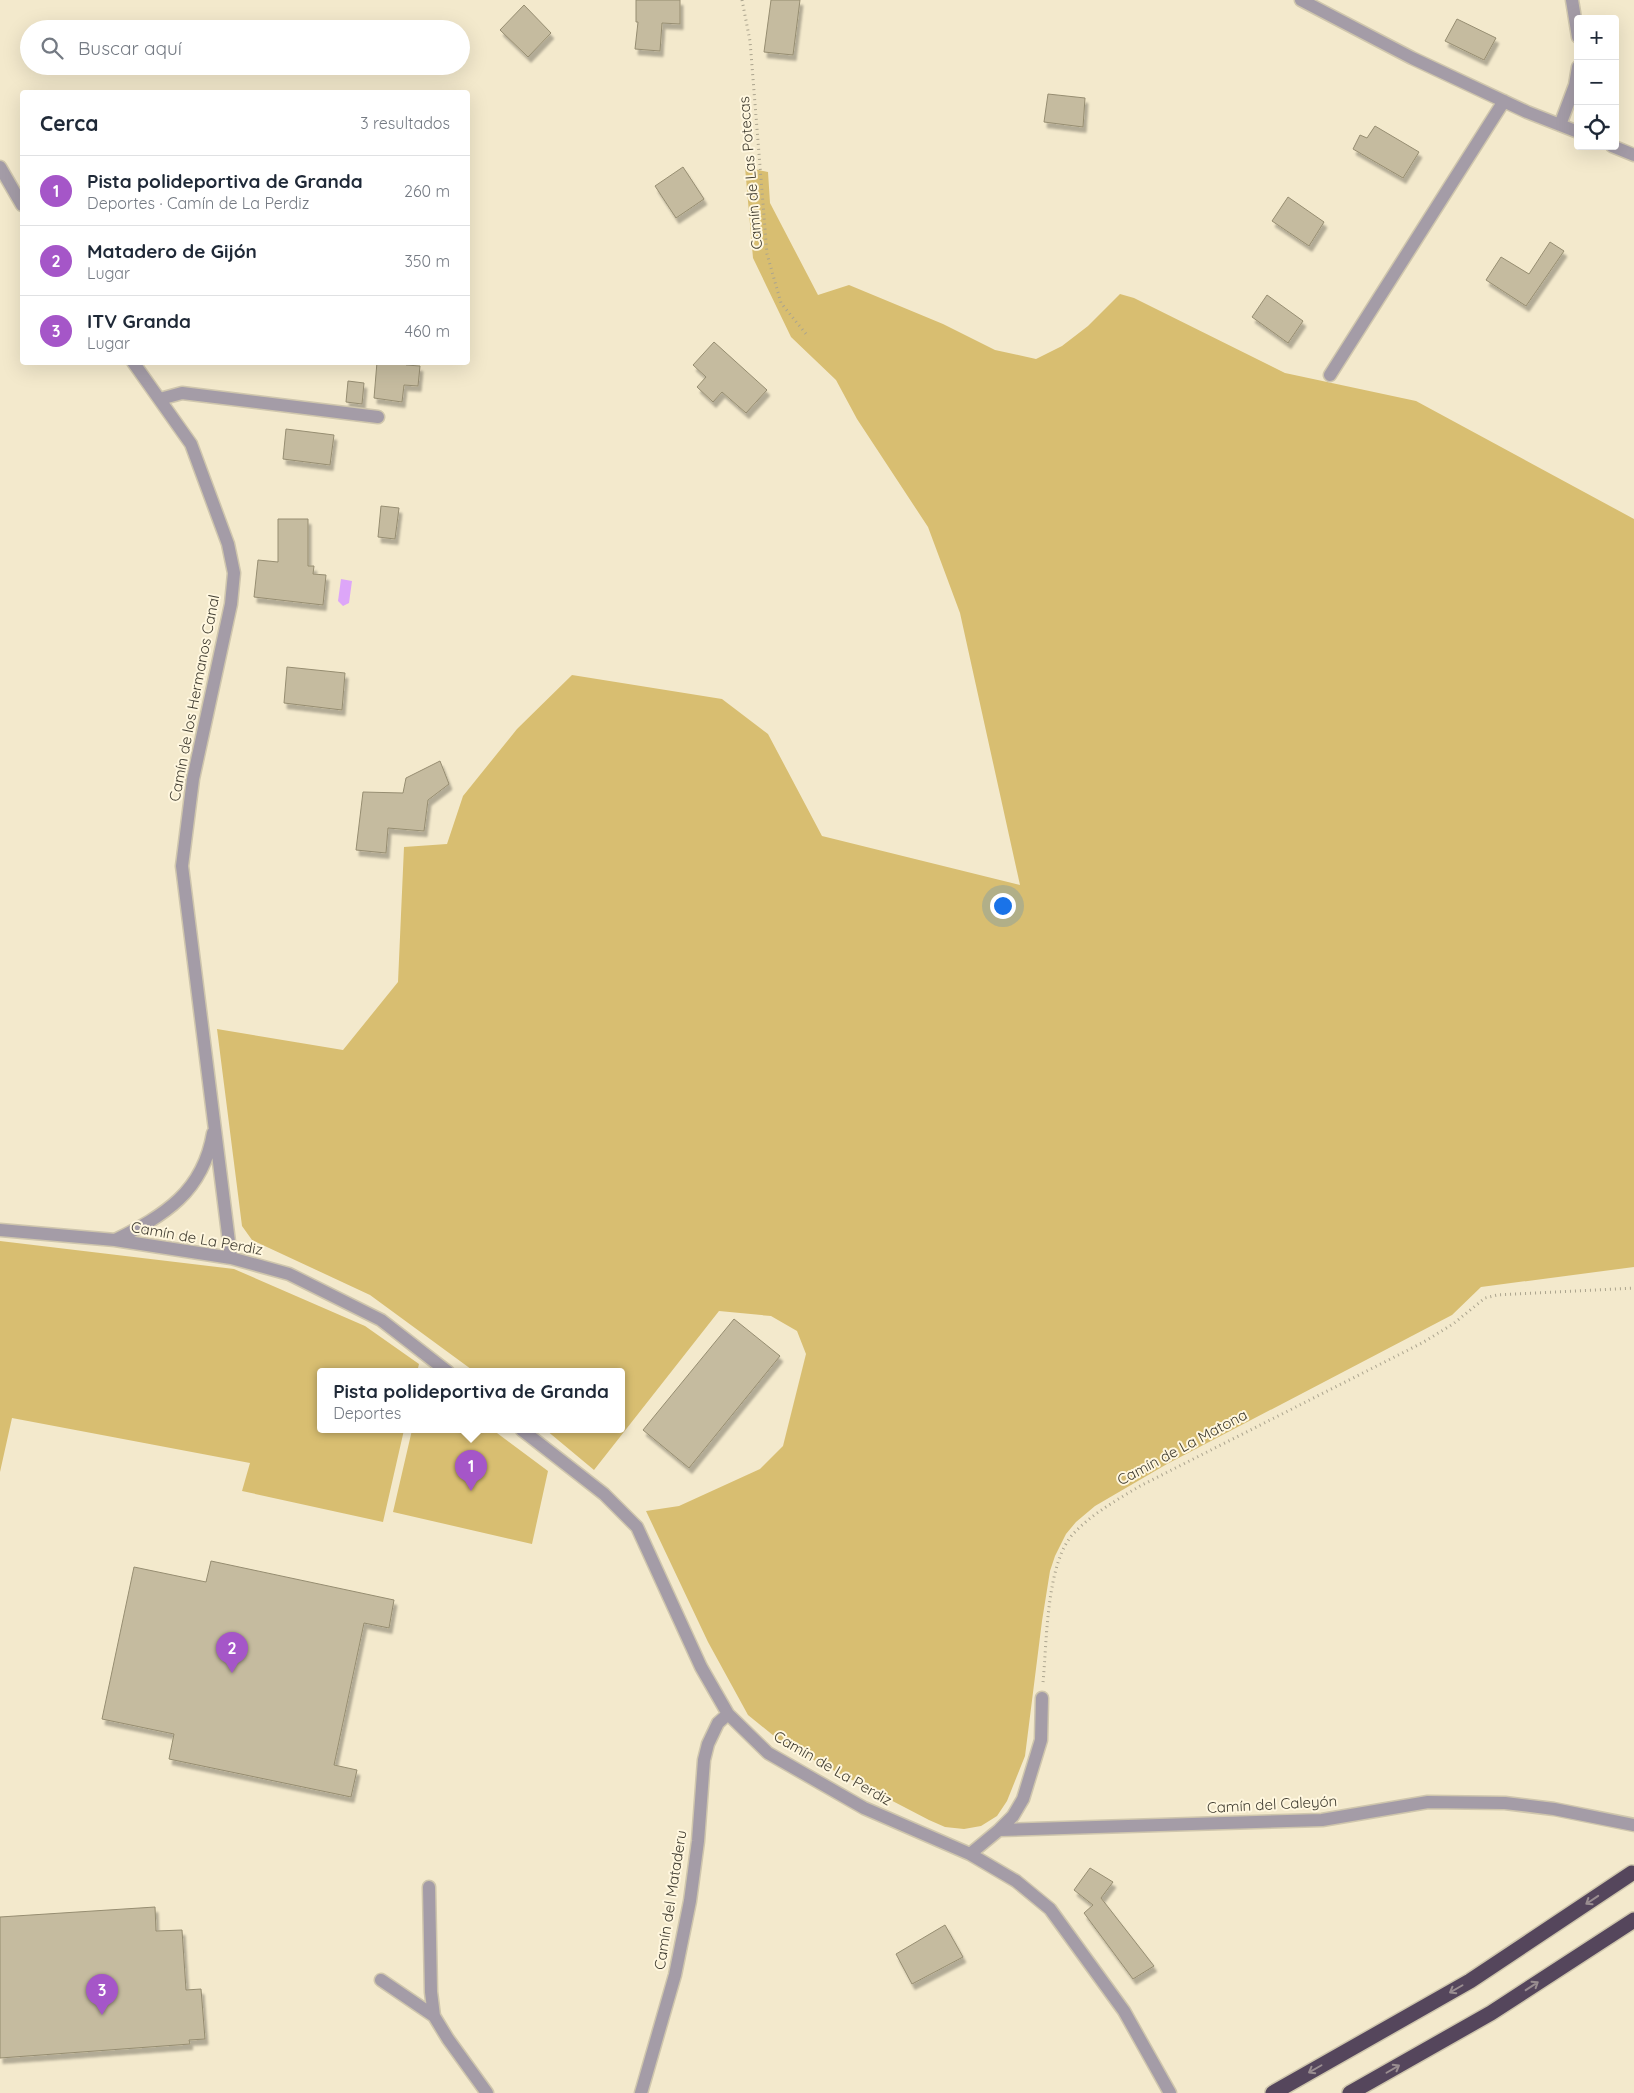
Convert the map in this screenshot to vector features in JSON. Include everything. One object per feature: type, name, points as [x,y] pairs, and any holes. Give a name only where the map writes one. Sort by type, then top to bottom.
[{"type":"highway","points":[[1273,2093],[1470,1981],[1632,1873]]},
{"type":"highway","points":[[1350,2093],[1491,2013],[1634,1920]]},
{"type":"street","points":[[1301,0],[1412,58],[1504,101],[1574,130]]},
{"type":"street","points":[[1572,0],[1574,15]]},
{"type":"street","points":[[1560,125],[1574,88]]},
{"type":"street","points":[[1330,375],[1504,101]]},
{"type":"street","points":[[1619,149],[1634,155]]},
{"type":"street","points":[[0,167],[20,202]]},
{"type":"street","name":"Camín de los Hermanos Canal","points":[[135,365],[191,444],[228,544],[234,573],[230,604],[193,779],[182,866],[231,1258]]},
{"type":"street","points":[[160,399],[182,393],[378,417]]},
{"type":"street","name":"Camín de los Hermanos Canal","points":[[115,1240],[156,1219],[183,1197],[200,1171],[211,1146],[215,1124]]},
{"type":"street","name":"Camín de La Perdiz","points":[[0,1230],[115,1240],[231,1258],[289,1274],[381,1320],[443,1368]]},
{"type":"street","name":"Camín de La Perdiz","points":[[526,1433],[604,1494],[637,1527],[701,1667],[728,1714],[768,1753],[864,1808],[970,1854],[1016,1881],[1050,1909],[1124,2011],[1170,2093]]},
{"type":"street","points":[[970,1854],[1000,1830],[1013,1816],[1022,1799],[1041,1740],[1042,1698]]},
{"type":"street","name":"Camín del Mataderu","points":[[641,2093],[675,1975],[690,1901],[698,1841],[704,1760],[708,1744],[718,1723],[728,1714]]},
{"type":"street","name":"Camín del Caleyón","points":[[1000,1830],[1322,1820],[1428,1802],[1505,1803],[1554,1809],[1634,1825]]},
{"type":"street","points":[[429,1887],[430,1992],[434,2016],[448,2039],[488,2093]]},
{"type":"street","points":[[380,1980],[434,2016]]},
{"type":"path","name":"Camín de Las Potecas","points":[[742,0],[750,41],[767,254],[781,303],[806,334]]},
{"type":"path","name":"Camín de La Matona","points":[[1042,1698],[1050,1603],[1058,1561],[1073,1533],[1096,1513],[1140,1486],[1422,1343],[1453,1324],[1485,1298],[1514,1294],[1634,1288]]},
{"type":"shaded area","points":[[745,167],[768,172],[770,203],[818,295],[849,285],[943,324],[995,350],[1036,359],[1062,346],[1088,326],[1120,294],[1134,298],[1285,373],[1416,401],[1634,519],[1634,1267],[1481,1287],[1452,1315],[1167,1464],[1095,1506],[1076,1522],[1066,1534],[1050,1571],[1025,1756],[1007,1801],[997,1816],[981,1826],[964,1829],[945,1827],[929,1820],[785,1745],[748,1715],[708,1642],[646,1511],[679,1506],[760,1469],[783,1446],[806,1354],[797,1331],[771,1316],[719,1311],[625,1431],[625,1368],[470,1368],[370,1295],[252,1240],[242,1226],[217,1029],[343,1050],[398,982],[404,847],[447,844],[463,796],[517,729],[572,675],[722,699],[768,734],[822,836],[1020,885],[960,613],[928,527],[857,419],[836,380],[791,337],[753,258]]},
{"type":"shaded area","points":[[341,579],[352,581],[349,603],[343,606],[338,601]]},
{"type":"shaded area","points":[[0,1241],[234,1269],[365,1326],[419,1364],[418,1368],[317,1368],[317,1433],[403,1433],[383,1522],[242,1491],[250,1463],[12,1418],[0,1472]]},
{"type":"shaded area","points":[[411,1433],[497,1433],[548,1471],[532,1544],[393,1512]]},
{"type":"shaded area","points":[[550,1433],[623,1433],[594,1470]]},
{"type":"building","points":[[636,0],[680,0],[680,24],[662,23],[660,51],[635,49],[638,22],[636,22]]},
{"type":"building","points":[[771,0],[800,0],[793,55],[764,52]]},
{"type":"building","points":[[524,5],[551,33],[528,57],[500,30]]},
{"type":"building","points":[[1457,19],[1496,38],[1484,60],[1445,41]]},
{"type":"building","points":[[1048,94],[1085,98],[1083,127],[1044,122]]},
{"type":"building","points":[[1375,126],[1419,152],[1403,178],[1353,149],[1360,135],[1367,138]]},
{"type":"building","points":[[683,167],[704,199],[676,218],[655,186]]},
{"type":"building","points":[[1288,197],[1324,222],[1309,246],[1272,221]]},
{"type":"building","points":[[1550,242],[1564,251],[1526,306],[1486,280],[1501,257],[1529,274]]},
{"type":"building","points":[[1267,295],[1303,321],[1288,343],[1252,317]]},
{"type":"building","points":[[714,342],[767,390],[746,413],[722,392],[713,402],[697,387],[706,377],[693,365]]},
{"type":"building","points":[[377,365],[420,366],[418,386],[404,385],[402,402],[374,398]]},
{"type":"building","points":[[348,381],[364,383],[362,404],[346,402]]},
{"type":"building","points":[[286,429],[334,435],[330,465],[283,459]]},
{"type":"building","points":[[381,506],[399,508],[395,539],[378,537]]},
{"type":"building","points":[[278,519],[308,519],[308,566],[314,566],[313,574],[326,575],[323,605],[254,597],[258,560],[278,562]]},
{"type":"building","points":[[287,667],[345,673],[342,710],[284,703]]},
{"type":"building","points":[[440,761],[449,784],[428,800],[424,831],[388,828],[386,853],[356,850],[363,792],[403,793],[406,778]]},
{"type":"building","points":[[734,1319],[780,1356],[689,1468],[643,1430]]},
{"type":"building","points":[[211,1561],[394,1600],[389,1628],[364,1623],[334,1765],[357,1770],[351,1797],[169,1759],[174,1734],[102,1719],[134,1567],[206,1582]]},
{"type":"building","points":[[1090,1868],[1113,1882],[1101,1898],[1154,1966],[1133,1979],[1084,1913],[1093,1905],[1074,1890]]},
{"type":"building","points":[[155,1907],[156,1931],[182,1930],[186,1990],[201,1989],[205,2039],[189,2040],[190,2044],[0,2058],[0,1917]]},
{"type":"building","points":[[945,1925],[963,1957],[912,1984],[896,1954]]},
{"type":"place","name":"Pista polideportiva de Granda","points":[[471,1491]]},
{"type":"place","name":"Matadero de Gijón","points":[[232,1673]]},
{"type":"place","name":"ITV Granda","points":[[102,2015]]}]
